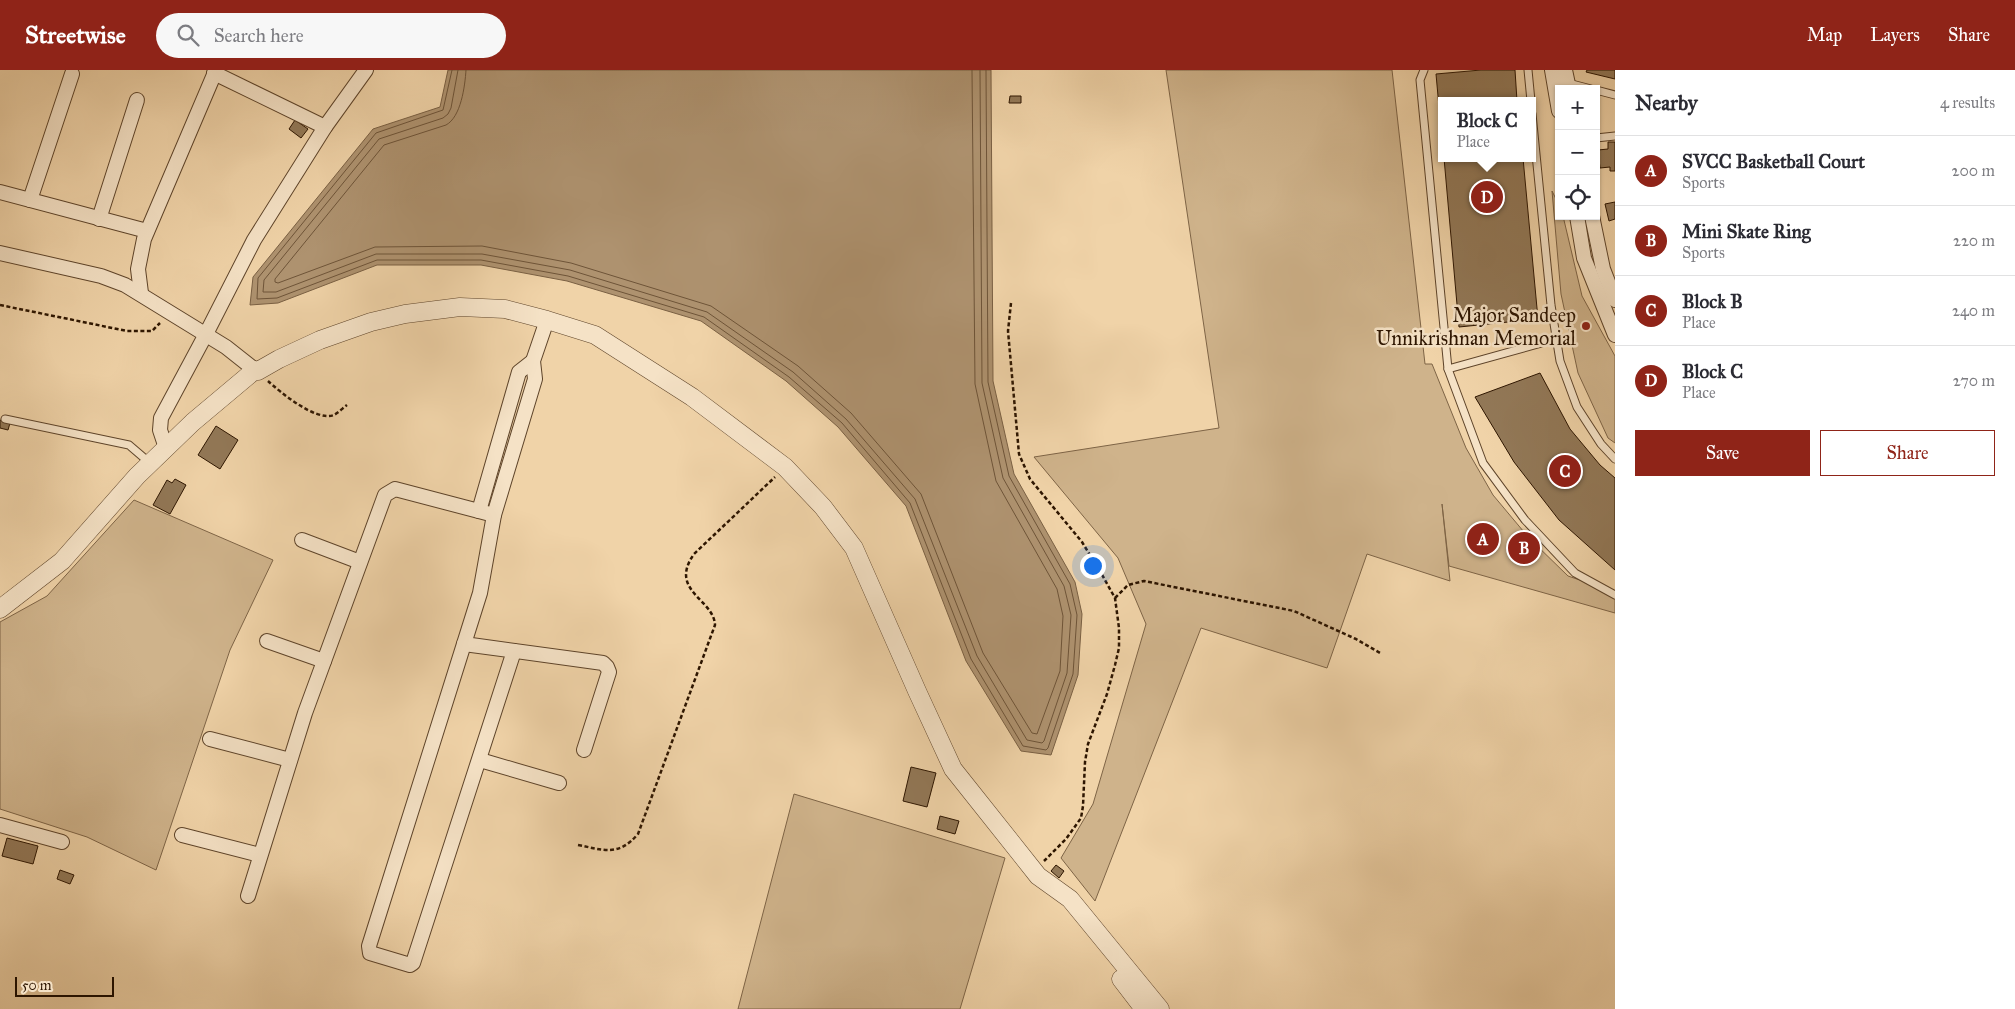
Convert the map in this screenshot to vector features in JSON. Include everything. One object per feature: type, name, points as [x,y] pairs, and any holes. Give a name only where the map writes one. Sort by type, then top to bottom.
[{"type":"street","points":[[166,448],[160,430],[161,418],[254,240],[325,127],[366,70]]},
{"type":"street","points":[[1552,70],[1555,88]]},
{"type":"street","points":[[141,293],[138,269],[147,231],[215,72],[325,127]]},
{"type":"street","points":[[30,200],[72,74]]},
{"type":"street","points":[[99,219],[138,100]]},
{"type":"street","points":[[0,192],[147,231]]},
{"type":"street","points":[[1578,220],[1584,258],[1615,335]]},
{"type":"street","points":[[1593,220],[1603,269],[1615,300]]},
{"type":"street","points":[[0,253],[101,276],[125,284],[206,334],[256,370]]},
{"type":"street","points":[[0,609],[62,561],[137,476],[166,448],[256,370],[320,340],[371,322],[405,314],[460,306],[505,309],[595,335],[692,397],[785,468],[823,507],[854,548],[916,691],[953,769],[1034,871],[1060,894],[1070,900],[1160,1009]]},
{"type":"street","points":[[514,651],[413,963],[410,965],[370,953],[369,946],[480,593],[494,515],[535,378],[533,361],[547,320]]},
{"type":"street","points":[[478,510],[519,372],[533,361]]},
{"type":"street","points":[[248,896],[290,760],[385,494],[395,489],[494,515]]},
{"type":"street","points":[[302,540],[360,562]]},
{"type":"street","points":[[267,641],[324,661]]},
{"type":"street","points":[[464,644],[603,663],[609,672],[584,750]]},
{"type":"street","points":[[210,739],[290,760]]},
{"type":"street","points":[[480,760],[560,783]]},
{"type":"street","points":[[0,825],[62,842]]},
{"type":"street","points":[[182,835],[260,855]]},
{"type":"street","points":[[1060,894],[1063,904],[1144,1009]]},
{"type":"lane","points":[[1424,70],[1420,80],[1448,369],[1483,463],[1514,506],[1575,573],[1615,596]]},
{"type":"lane","points":[[1528,70],[1531,97]]},
{"type":"lane","points":[[1567,80],[1580,85]]},
{"type":"lane","points":[[1600,91],[1615,95]]},
{"type":"lane","points":[[1600,138],[1615,136]]},
{"type":"lane","points":[[1536,157],[1543,232],[1560,361],[1577,407],[1601,444],[1615,459]]},
{"type":"lane","points":[[1448,369],[1556,339]]},
{"type":"lane","points":[[5,419],[129,445],[151,463]]},
{"type":"path","points":[[1011,302],[1008,331],[1019,454],[1030,479],[1082,542],[1115,598],[1119,628],[1119,648],[1107,694],[1088,744],[1081,818],[1066,839],[1034,871]]},
{"type":"path","points":[[0,305],[127,331],[152,331],[172,312]]},
{"type":"path","points":[[256,370],[277,390],[319,415],[333,415],[347,405]]},
{"type":"path","points":[[578,845],[610,851],[622,849],[630,844],[638,834],[715,625],[713,617],[687,581],[686,567],[694,554],[785,468]]},
{"type":"path","points":[[1115,598],[1128,584],[1144,581],[1294,611],[1356,639],[1382,654]]},
{"type":"shaded area","points":[[1166,70],[1392,70],[1425,364],[1432,364],[1466,448],[1493,495],[1529,538],[1568,576],[1615,592],[1615,613],[1449,566],[1442,504],[1450,581],[1367,554],[1327,668],[1201,628],[1095,901],[1061,858],[1093,804],[1146,624],[1118,558],[1034,457],[1219,428]]},
{"type":"shaded area","points":[[1552,191],[1555,197],[1555,220],[1564,220],[1582,296],[1615,356],[1615,443],[1608,438],[1578,373],[1561,294]]},
{"type":"shaded area","points":[[134,500],[273,560],[230,650],[156,870],[87,837],[0,809],[0,622],[47,596]]},
{"type":"shaded area","points":[[794,794],[1005,858],[960,1009],[738,1009]]},
{"type":"water","points":[[448,70],[991,70],[993,381],[1014,474],[1075,582],[1082,614],[1078,675],[1051,755],[1021,751],[966,661],[906,506],[838,427],[786,381],[701,321],[567,281],[481,265],[377,265],[278,303],[250,305],[253,277],[373,129],[440,107]]},
{"type":"building","points":[[1481,70],[1515,70],[1517,97],[1438,97],[1436,74]]},
{"type":"building","points":[[1587,70],[1615,70],[1615,79],[1586,72]]},
{"type":"building","points":[[1010,96],[1021,96],[1021,103],[1009,103]]},
{"type":"building","points":[[295,120],[308,129],[301,138],[289,129]]},
{"type":"building","points":[[1608,142],[1615,142],[1615,171],[1610,171],[1610,167],[1600,168],[1600,150],[1608,149]]},
{"type":"building","points":[[1444,162],[1523,162],[1538,319],[1459,327]]},
{"type":"building","points":[[1615,202],[1615,219],[1609,221],[1605,204]]},
{"type":"building","points":[[1540,373],[1570,429],[1600,465],[1615,478],[1615,570],[1559,520],[1514,462],[1475,397]]},
{"type":"building","points":[[0,420],[10,423],[8,430],[0,428]]},
{"type":"building","points":[[216,426],[238,440],[220,469],[198,455]]},
{"type":"building","points":[[175,479],[186,485],[170,514],[153,505],[167,480],[172,483]]},
{"type":"building","points":[[911,767],[936,773],[927,807],[903,801]]},
{"type":"building","points":[[940,816],[959,821],[955,834],[937,829]]},
{"type":"building","points":[[7,838],[38,846],[33,864],[2,856]]},
{"type":"building","points":[[1056,865],[1064,871],[1059,878],[1051,871]]},
{"type":"building","points":[[60,870],[74,875],[70,884],[57,879]]},
{"type":"place","name":"Block C","points":[[1487,197]]},
{"type":"place","name":"Major Sandeep Unnikrishnan Memorial","points":[[1586,326]]},
{"type":"place","name":"Block B","points":[[1565,471]]},
{"type":"place","name":"SVCC Basketball Court","points":[[1483,539]]},
{"type":"place","name":"Mini Skate Ring","points":[[1524,548]]}]
